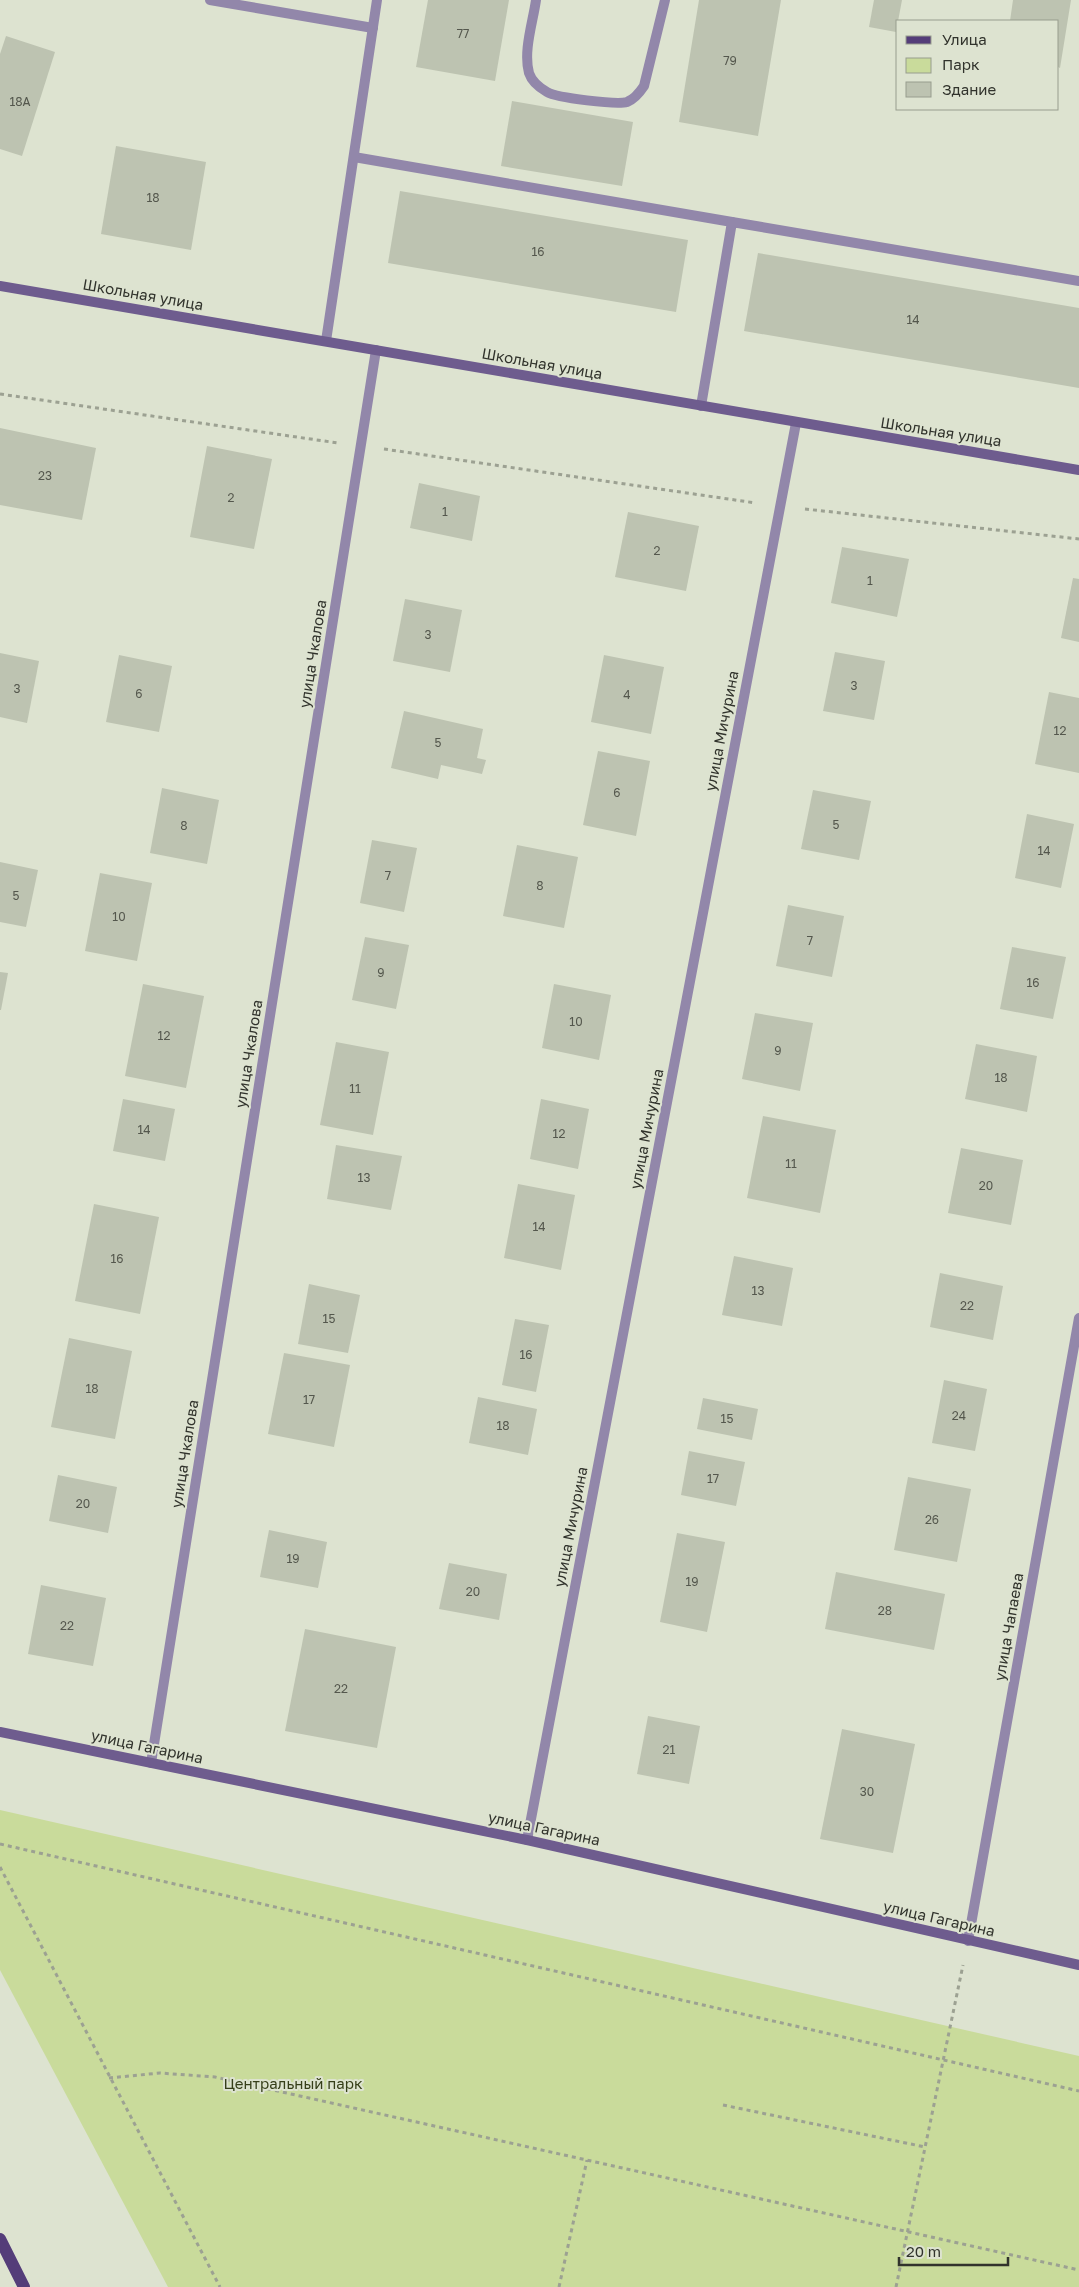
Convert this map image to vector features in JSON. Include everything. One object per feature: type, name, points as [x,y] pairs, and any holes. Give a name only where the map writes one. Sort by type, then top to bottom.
[{"type":"main road","points":[[0,2239],[24,2287]]},
{"type":"street","points":[[210,0],[373,28]]},
{"type":"street","points":[[326,341],[377,0]]},
{"type":"street","points":[[536,0],[527,58],[529,74],[536,85],[549,94],[611,104],[627,102],[638,95],[644,86],[665,0]]},
{"type":"street","points":[[354,158],[1079,281]]},
{"type":"street","points":[[701,406],[732,222]]},
{"type":"street","name":"Школьная улица","points":[[0,286],[1079,470]]},
{"type":"street","name":"улица Чкалова","points":[[152,1763],[376,350]]},
{"type":"street","name":"улица Мичурина","points":[[527,1840],[796,423]]},
{"type":"street","name":"улица Чапаева","points":[[968,1941],[1079,1318]]},
{"type":"street","name":"улица Гагарина","points":[[0,1732],[527,1840],[1079,1966]]},
{"type":"path","points":[[0,394],[780,507],[1079,539]]},
{"type":"path","points":[[0,1844],[1079,2091]]},
{"type":"path","points":[[0,1867],[220,2287]]},
{"type":"path","points":[[896,2287],[968,1941]]},
{"type":"path","points":[[109,2078],[160,2073],[215,2077],[1079,2270]]},
{"type":"path","points":[[723,2105],[925,2147]]},
{"type":"path","points":[[559,2287],[587,2160]]},
{"type":"green space","name":"Центральный парк","points":[[0,1810],[1079,2056],[1079,2287],[168,2287],[0,1970]]},
{"type":"building","points":[[428,0],[509,0],[495,81],[416,67]]},
{"type":"building","points":[[699,0],[781,0],[758,136],[679,122]]},
{"type":"building","points":[[874,0],[902,0],[898,20],[896,20],[896,32],[869,27]]},
{"type":"building","points":[[1013,0],[1071,0],[1060,68],[1059,20],[1010,20]]},
{"type":"building","points":[[6,36],[55,52],[22,156],[0,149],[0,54]]},
{"type":"building","points":[[512,101],[633,122],[622,186],[501,166]]},
{"type":"building","points":[[116,146],[206,162],[191,250],[101,234]]},
{"type":"building","points":[[400,191],[688,240],[676,312],[388,263]]},
{"type":"building","points":[[758,253],[1079,308],[1079,388],[744,331]]},
{"type":"building","points":[[0,428],[96,448],[82,520],[0,505]]},
{"type":"building","points":[[207,446],[272,459],[254,549],[190,537]]},
{"type":"building","points":[[419,483],[480,496],[472,541],[410,528]]},
{"type":"building","points":[[628,512],[699,526],[686,591],[615,577]]},
{"type":"building","points":[[842,547],[909,559],[897,617],[831,603]]},
{"type":"building","points":[[1073,578],[1079,579],[1079,642],[1061,638]]},
{"type":"building","points":[[405,599],[462,610],[450,672],[393,661]]},
{"type":"building","points":[[835,652],[885,661],[874,720],[823,711]]},
{"type":"building","points":[[0,653],[39,661],[27,723],[0,717]]},
{"type":"building","points":[[119,655],[172,666],[159,732],[106,722]]},
{"type":"building","points":[[604,655],[664,667],[651,734],[591,722]]},
{"type":"building","points":[[1049,692],[1079,698],[1079,773],[1035,764]]},
{"type":"building","points":[[404,711],[483,729],[477,758],[486,760],[482,774],[441,765],[438,779],[391,768]]},
{"type":"building","points":[[598,751],[650,761],[636,836],[583,825]]},
{"type":"building","points":[[162,788],[219,800],[207,864],[150,853]]},
{"type":"building","points":[[813,790],[871,801],[859,860],[801,849]]},
{"type":"building","points":[[1027,814],[1074,824],[1061,888],[1015,878]]},
{"type":"building","points":[[372,840],[417,848],[404,912],[360,903]]},
{"type":"building","points":[[517,845],[578,857],[564,928],[503,916]]},
{"type":"building","points":[[0,862],[38,870],[26,927],[0,922]]},
{"type":"building","points":[[100,873],[152,883],[137,961],[85,951]]},
{"type":"building","points":[[788,905],[844,916],[832,977],[776,966]]},
{"type":"building","points":[[365,937],[409,945],[396,1009],[352,1000]]},
{"type":"building","points":[[1012,947],[1066,957],[1053,1019],[1000,1009]]},
{"type":"building","points":[[0,972],[8,973],[1,1010],[0,1010]]},
{"type":"building","points":[[143,984],[204,996],[186,1088],[125,1076]]},
{"type":"building","points":[[554,984],[611,995],[599,1060],[542,1048]]},
{"type":"building","points":[[755,1013],[813,1023],[800,1091],[742,1079]]},
{"type":"building","points":[[336,1042],[389,1052],[373,1135],[320,1125]]},
{"type":"building","points":[[976,1044],[1037,1056],[1027,1112],[965,1099]]},
{"type":"building","points":[[123,1099],[175,1109],[165,1161],[113,1151]]},
{"type":"building","points":[[541,1099],[589,1109],[578,1169],[530,1159]]},
{"type":"building","points":[[763,1116],[836,1130],[820,1213],[747,1198]]},
{"type":"building","points":[[336,1145],[402,1156],[391,1210],[327,1199]]},
{"type":"building","points":[[961,1148],[1023,1160],[1011,1225],[948,1213]]},
{"type":"building","points":[[518,1184],[575,1195],[561,1270],[504,1258]]},
{"type":"building","points":[[94,1204],[159,1217],[140,1314],[75,1301]]},
{"type":"building","points":[[734,1256],[793,1268],[782,1326],[722,1315]]},
{"type":"building","points":[[940,1273],[1003,1286],[993,1340],[930,1327]]},
{"type":"building","points":[[309,1284],[360,1295],[348,1353],[298,1344]]},
{"type":"building","points":[[515,1319],[549,1325],[536,1392],[502,1385]]},
{"type":"building","points":[[69,1338],[132,1351],[115,1439],[51,1427]]},
{"type":"building","points":[[284,1353],[350,1365],[334,1447],[268,1434]]},
{"type":"building","points":[[944,1380],[987,1389],[975,1451],[932,1443]]},
{"type":"building","points":[[478,1397],[537,1409],[528,1455],[469,1443]]},
{"type":"building","points":[[703,1398],[758,1409],[752,1440],[697,1429]]},
{"type":"building","points":[[689,1451],[745,1462],[736,1506],[681,1495]]},
{"type":"building","points":[[58,1475],[117,1487],[108,1533],[49,1521]]},
{"type":"building","points":[[908,1477],[971,1489],[957,1562],[894,1550]]},
{"type":"building","points":[[269,1530],[327,1542],[318,1588],[260,1577]]},
{"type":"building","points":[[677,1533],[725,1542],[707,1632],[660,1622]]},
{"type":"building","points":[[449,1563],[507,1574],[499,1620],[439,1609]]},
{"type":"building","points":[[836,1572],[945,1594],[934,1650],[825,1629]]},
{"type":"building","points":[[41,1585],[106,1598],[93,1666],[28,1654]]},
{"type":"building","points":[[305,1629],[396,1647],[377,1748],[285,1731]]},
{"type":"building","points":[[648,1716],[700,1726],[689,1784],[637,1774]]},
{"type":"building","points":[[842,1729],[915,1744],[893,1853],[820,1839]]}]
